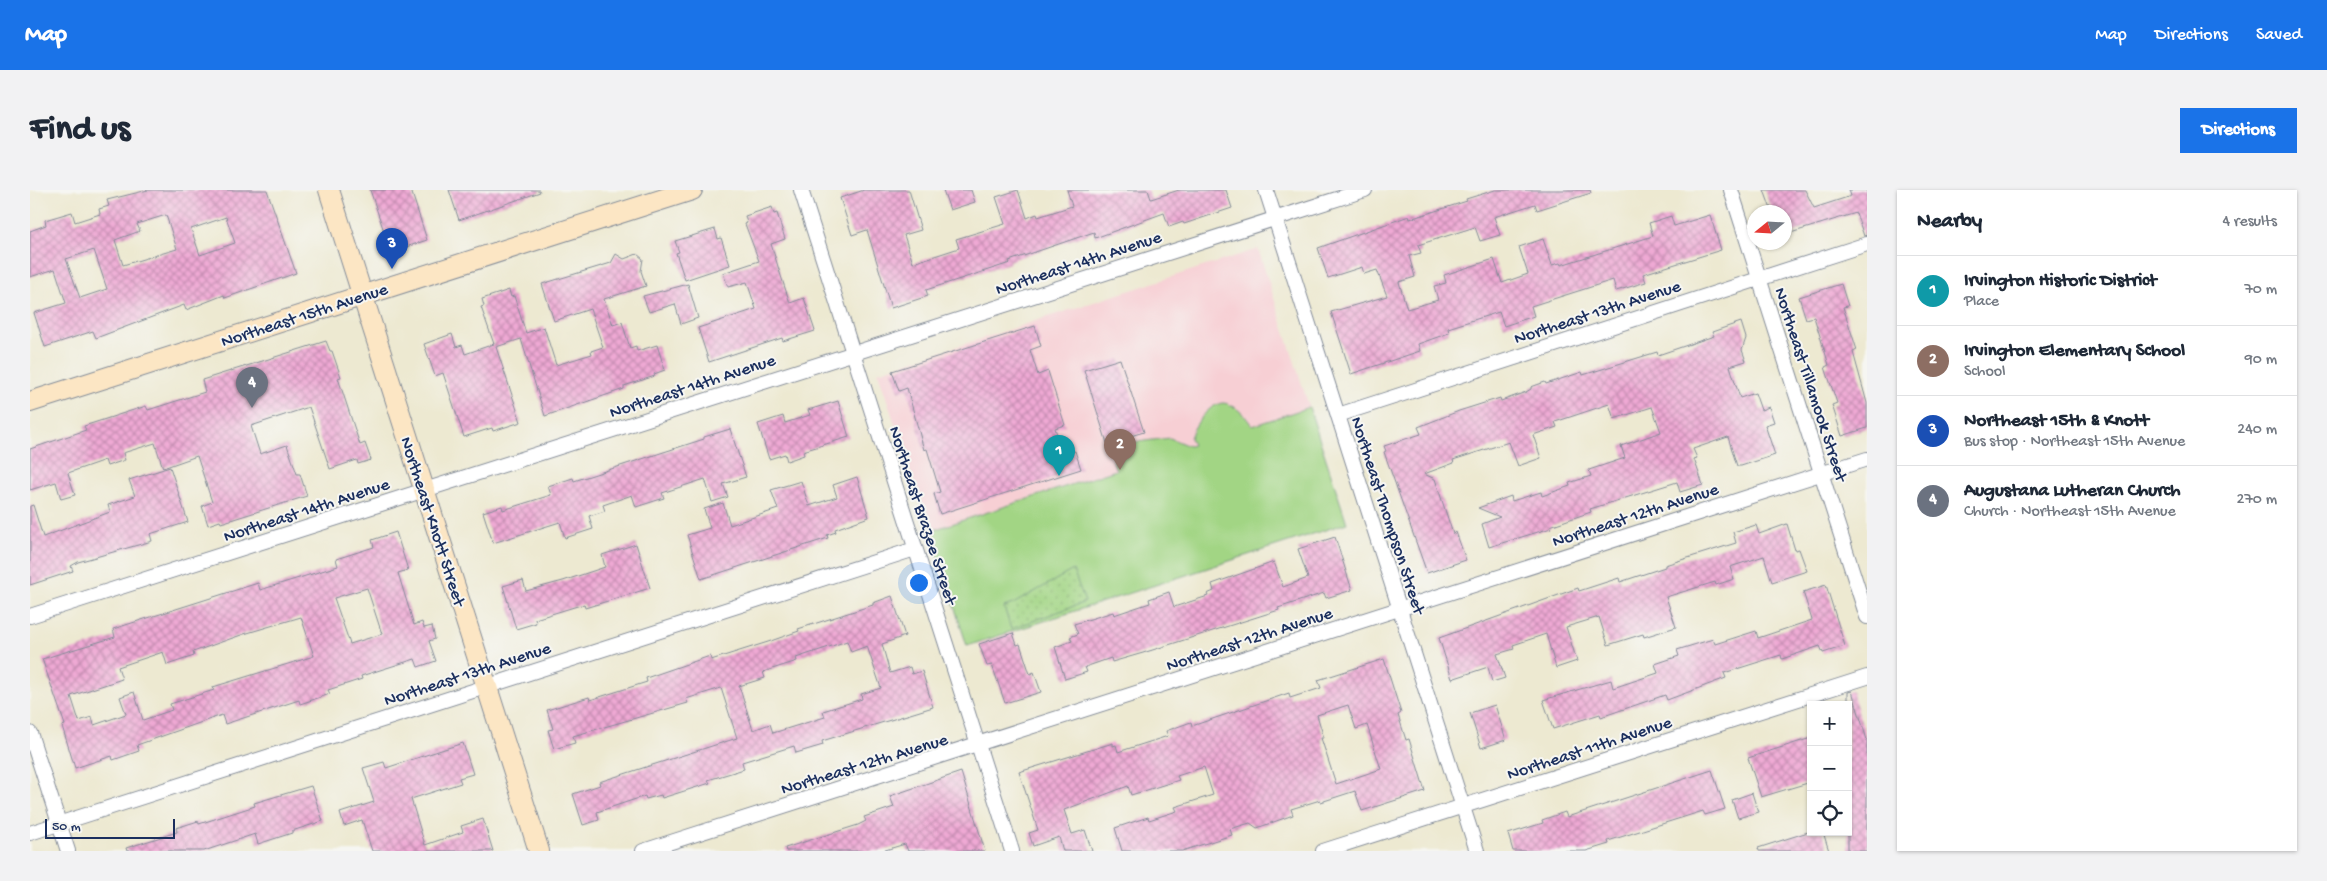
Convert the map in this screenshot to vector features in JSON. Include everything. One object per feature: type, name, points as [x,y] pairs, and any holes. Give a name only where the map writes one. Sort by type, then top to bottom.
[{"type":"street","name":"Northeast Knott Street","points":[[330,190],[539,851]]},
{"type":"street","name":"Northeast 15th Avenue","points":[[30,402],[692,190]]},
{"type":"street","name":"Northeast Brazee Street","points":[[801,190],[1012,851]]},
{"type":"street","name":"Northeast Thompson Street","points":[[1266,190],[1477,851]]},
{"type":"street","name":"Northeast 14th Avenue","points":[[30,616],[1365,190]]},
{"type":"street","name":"Northeast Tillamook Street","points":[[1731,190],[1867,617]]},
{"type":"street","name":"Northeast 13th Avenue","points":[[1338,415],[1867,244]]},
{"type":"street","name":"Northeast 12th Avenue","points":[[643,851],[978,747],[1867,459]]},
{"type":"street","name":"Northeast 13th Avenue","points":[[30,833],[915,549]]},
{"type":"street","name":"Northeast 11th Avenue","points":[[1323,851],[1463,808],[1867,676]]},
{"type":"street","points":[[30,733],[68,851]]},
{"type":"shaded area","points":[[1258,249],[1347,523],[967,646],[878,372]]},
{"type":"green space","points":[[1223,403],[1236,408],[1252,426],[1309,407],[1347,523],[967,646],[930,531],[1116,470],[1113,453],[1119,444],[1170,438],[1189,446],[1193,445],[1190,438],[1199,421],[1212,407]]},
{"type":"green space","points":[[1073,570],[1085,602],[1011,629],[1004,607],[1013,604]]},
{"type":"building","points":[[148,190],[267,190],[296,273],[225,298],[224,295],[186,310],[184,305],[96,338],[93,331],[45,347],[34,313],[66,303],[55,269],[30,277],[30,231],[46,225],[45,220],[72,212],[75,222],[100,214],[99,209],[109,206],[107,200]],"holes":[[[166,215],[177,249],[123,265],[115,240],[140,231],[137,224]],[[226,217],[235,243],[200,255],[191,229]],[[94,250],[107,289],[80,298],[66,259]]]},
{"type":"building","points":[[370,190],[411,190],[427,240],[391,252]]},
{"type":"building","points":[[449,190],[539,190],[540,192],[459,220]]},
{"type":"building","points":[[864,190],[909,190],[921,230],[904,235],[913,263],[959,248],[956,239],[1005,224],[996,197],[1018,190],[1027,218],[1037,214],[1038,217],[1072,206],[1067,190],[1148,190],[1151,199],[1179,190],[1226,190],[1232,208],[1169,227],[1164,213],[1095,238],[1094,232],[1009,261],[1010,263],[926,290],[928,296],[891,308],[867,230],[852,235],[840,198]]},
{"type":"building","points":[[943,190],[971,190],[975,202],[950,210]]},
{"type":"building","points":[[1495,190],[1590,190],[1591,193],[1537,210],[1535,204],[1494,217],[1500,235],[1480,241],[1475,227],[1418,245],[1421,253],[1409,256],[1415,277],[1399,282],[1407,309],[1438,300],[1434,286],[1446,283],[1444,275],[1494,259],[1502,283],[1528,274],[1519,247],[1543,239],[1552,265],[1560,263],[1561,265],[1653,236],[1649,223],[1671,216],[1674,226],[1710,215],[1721,250],[1643,274],[1646,282],[1616,291],[1613,280],[1531,306],[1534,316],[1504,326],[1499,312],[1448,328],[1449,333],[1418,344],[1420,351],[1351,374],[1331,312],[1387,296],[1377,270],[1364,274],[1362,267],[1328,278],[1318,248],[1409,216],[1410,219]]},
{"type":"building","points":[[1764,190],[1805,190],[1814,208],[1851,196],[1849,190],[1867,190],[1867,235],[1864,236],[1856,213],[1792,233],[1792,205],[1769,205]]},
{"type":"building","points":[[772,207],[774,214],[777,213],[785,239],[771,244],[790,303],[804,298],[815,331],[783,341],[782,338],[709,362],[698,328],[756,309],[747,282],[728,287],[723,273],[759,261],[745,224],[747,223],[745,216]]},
{"type":"building","points":[[715,229],[718,239],[721,238],[730,265],[685,280],[676,253],[679,252],[675,241]]},
{"type":"building","points":[[616,254],[624,259],[637,254],[643,259],[641,271],[646,286],[604,299],[613,325],[622,322],[630,348],[636,346],[637,351],[657,345],[665,370],[654,374],[655,376],[624,386],[624,389],[545,416],[521,339],[496,347],[521,422],[493,431],[492,428],[464,437],[443,373],[435,376],[424,344],[452,334],[456,347],[462,345],[465,354],[494,344],[481,307],[484,306],[482,299],[509,290],[511,297],[514,296],[526,333],[544,327],[556,365],[592,354],[591,351],[603,347],[590,309],[554,321],[542,284],[611,263]]},
{"type":"building","points":[[688,284],[698,318],[681,324],[675,304],[649,312],[643,296]]},
{"type":"building","points":[[1841,284],[1848,306],[1843,307],[1857,350],[1853,352],[1867,403],[1867,428],[1842,436],[1832,405],[1837,403],[1825,367],[1829,365],[1814,317],[1806,319],[1799,297]]},
{"type":"building","points":[[1741,322],[1746,338],[1742,350],[1746,361],[1730,366],[1740,398],[1755,393],[1761,410],[1769,407],[1774,422],[1765,425],[1775,455],[1737,466],[1728,437],[1693,449],[1697,458],[1694,459],[1703,485],[1680,492],[1677,482],[1590,509],[1591,512],[1550,526],[1551,528],[1489,547],[1482,524],[1500,517],[1478,508],[1511,496],[1512,501],[1541,492],[1542,496],[1570,486],[1569,483],[1591,476],[1589,470],[1625,458],[1621,446],[1661,432],[1652,407],[1614,419],[1609,404],[1555,422],[1557,427],[1533,435],[1541,458],[1518,466],[1509,442],[1453,460],[1454,463],[1424,474],[1435,479],[1453,534],[1456,532],[1466,560],[1427,573],[1384,452],[1386,451],[1384,446],[1421,434],[1418,427],[1459,411],[1500,398],[1501,401],[1526,392],[1531,387],[1545,382],[1546,384],[1582,372],[1583,375],[1657,352],[1658,355],[1714,336],[1712,332]]},
{"type":"building","points":[[1035,326],[1041,346],[1030,350],[1038,375],[1048,371],[1065,425],[1055,428],[1063,454],[1075,451],[1081,469],[940,514],[934,494],[940,492],[927,449],[924,450],[907,388],[899,391],[892,371]]},
{"type":"building","points":[[326,341],[330,351],[332,351],[341,377],[338,378],[360,445],[365,443],[371,460],[358,464],[357,460],[330,469],[309,407],[251,426],[260,454],[287,445],[297,474],[300,474],[307,496],[221,523],[220,521],[208,525],[202,506],[212,502],[197,456],[163,468],[155,443],[123,453],[125,460],[107,466],[105,460],[68,473],[75,495],[61,499],[56,482],[30,490],[30,449],[86,430],[84,426],[146,406],[148,410],[205,392],[202,380]]},
{"type":"building","points":[[1120,359],[1144,432],[1107,443],[1084,370]]},
{"type":"building","points":[[838,401],[849,437],[803,451],[804,455],[787,461],[785,454],[769,459],[758,424],[783,416],[785,423],[810,415],[808,410]]},
{"type":"building","points":[[730,429],[746,477],[723,484],[728,497],[712,502],[705,479],[662,493],[664,498],[636,507],[632,495],[603,505],[605,511],[589,516],[593,529],[565,538],[560,522],[493,543],[483,512],[502,506],[503,510],[551,495],[548,486],[573,478],[574,481]]},
{"type":"building","points":[[170,467],[188,522],[150,534],[152,541],[78,562],[71,566],[73,571],[30,585],[30,506],[33,505],[43,537],[110,512],[108,505],[135,496],[129,480]]},
{"type":"building","points":[[857,477],[869,517],[835,529],[836,532],[827,535],[828,538],[701,579],[687,535],[710,528],[704,509],[723,503],[730,525],[778,509],[771,490],[801,481],[809,506],[837,497],[833,485]]},
{"type":"building","points":[[1787,524],[1795,550],[1799,549],[1807,571],[1772,582],[1764,556],[1730,567],[1734,579],[1716,585],[1715,582],[1666,597],[1676,627],[1644,637],[1643,634],[1608,645],[1599,617],[1566,627],[1577,661],[1556,668],[1546,634],[1513,645],[1514,649],[1497,654],[1505,678],[1492,682],[1488,667],[1452,679],[1439,638],[1578,588],[1579,591],[1619,578],[1620,582],[1665,567],[1665,565],[1736,543],[1733,532],[1756,525],[1759,534]]},
{"type":"building","points":[[396,532],[408,570],[398,573],[414,625],[422,622],[424,628],[432,626],[435,639],[429,641],[436,661],[418,667],[415,659],[361,676],[362,679],[328,690],[330,694],[300,704],[299,700],[225,724],[222,715],[137,745],[139,751],[113,760],[112,756],[75,768],[62,726],[65,725],[42,659],[115,637],[113,629],[258,583],[260,590],[338,566],[336,559],[374,547],[372,540]],"holes":[[[367,588],[382,634],[350,644],[334,598]],[[301,617],[314,656],[213,687],[214,690],[170,704],[172,710],[143,720],[134,692],[120,697],[126,714],[94,725],[92,717],[79,721],[71,696],[122,679],[118,667],[163,652],[167,665],[194,656],[193,652]]]},
{"type":"building","points":[[1335,537],[1352,590],[1326,598],[1324,593],[1278,608],[1279,610],[1143,653],[1112,662],[1111,658],[1085,667],[1087,672],[1065,679],[1055,647],[1072,641],[1070,637],[1078,634],[1074,624],[1113,612],[1114,615],[1150,603],[1149,599],[1169,592],[1174,607],[1208,596],[1207,594],[1214,591],[1212,584],[1274,562],[1283,587],[1308,578],[1298,549]]},
{"type":"building","points":[[636,544],[650,588],[585,608],[584,604],[535,619],[536,623],[516,629],[503,586],[523,580],[526,591],[563,581],[605,567],[602,555]]},
{"type":"building","points":[[1826,585],[1845,646],[1823,653],[1820,646],[1782,659],[1781,655],[1724,673],[1726,678],[1667,700],[1665,695],[1601,717],[1600,714],[1553,729],[1543,700],[1611,680],[1613,688],[1658,673],[1655,664],[1679,656],[1677,650],[1713,639],[1715,644],[1756,631],[1758,638],[1812,620],[1803,592]]},
{"type":"building","points":[[892,596],[905,636],[882,644],[890,673],[910,667],[912,674],[922,671],[933,707],[822,741],[823,745],[796,753],[794,746],[742,762],[744,769],[708,780],[710,783],[662,798],[661,795],[646,799],[645,796],[597,812],[599,820],[583,825],[573,794],[600,785],[599,782],[737,738],[721,688],[686,699],[688,703],[573,736],[575,743],[554,749],[548,730],[553,729],[547,710],[589,697],[590,700],[647,682],[646,678],[710,656],[711,660],[768,642],[799,631],[798,629],[873,605],[873,603]],"holes":[[[847,641],[851,652],[867,646],[881,688],[861,694],[862,699],[823,711],[825,717],[773,733],[770,724],[753,730],[739,686],[765,678],[763,672],[797,661],[796,658]]]},
{"type":"building","points":[[1013,633],[1017,645],[1020,644],[1030,674],[1034,672],[1041,692],[1005,703],[992,665],[987,666],[979,644]]},
{"type":"building","points":[[1384,659],[1401,713],[1398,715],[1406,740],[1409,739],[1425,791],[1362,811],[1355,791],[1291,809],[1293,815],[1257,828],[1250,823],[1230,829],[1232,835],[1182,851],[1122,851],[1115,828],[1148,817],[1149,820],[1177,811],[1175,807],[1213,795],[1204,767],[1177,776],[1179,780],[1131,795],[1128,786],[1064,810],[1072,834],[1085,830],[1092,851],[1063,851],[1059,837],[1033,846],[1029,833],[1038,830],[1019,772],[1113,743],[1113,746],[1116,745],[1118,752],[1168,736],[1166,731],[1191,722],[1192,726],[1289,693],[1290,698],[1321,688],[1318,680]],"holes":[[[1348,705],[1356,729],[1367,725],[1381,769],[1336,784],[1321,738],[1324,738],[1317,715]]]},
{"type":"building","points":[[1852,691],[1867,740],[1867,851],[1848,851],[1848,836],[1852,836],[1852,701],[1848,701],[1848,692]]},
{"type":"building","points":[[1495,705],[1506,740],[1481,748],[1470,713]]},
{"type":"building","points":[[1807,739],[1807,783],[1761,797],[1748,758]]},
{"type":"building","points":[[463,743],[473,774],[459,778],[461,783],[411,799],[425,845],[463,832],[461,826],[483,819],[493,851],[372,851],[362,820],[344,826],[340,813],[374,802],[363,768],[384,762],[386,768]]},
{"type":"building","points":[[1712,770],[1725,809],[1705,815],[1703,811],[1608,841],[1609,844],[1586,851],[1513,851],[1508,834],[1543,823],[1542,820],[1565,812],[1567,817]]},
{"type":"building","points":[[961,772],[985,851],[908,851],[905,844],[882,851],[786,851],[785,848],[858,825],[866,821],[864,817],[894,807],[890,796]]},
{"type":"building","points":[[311,786],[323,821],[292,831],[292,833],[258,844],[255,834],[204,851],[127,851],[126,848],[177,832],[176,828],[198,821],[199,824],[255,806],[254,803]]},
{"type":"building","points":[[1752,793],[1758,812],[1738,818],[1732,800]]},
{"type":"building","points":[[1807,832],[1807,836],[1824,836],[1829,851],[1759,851],[1758,848]]},
{"type":"place","name":"Northeast 15th & Knott","points":[[392,269]]},
{"type":"place","name":"Augustana Lutheran Church","points":[[252,408]]},
{"type":"place","name":"Irvington Elementary School","points":[[1120,470]]},
{"type":"place","name":"Irvington Historic District","points":[[1059,476]]}]
